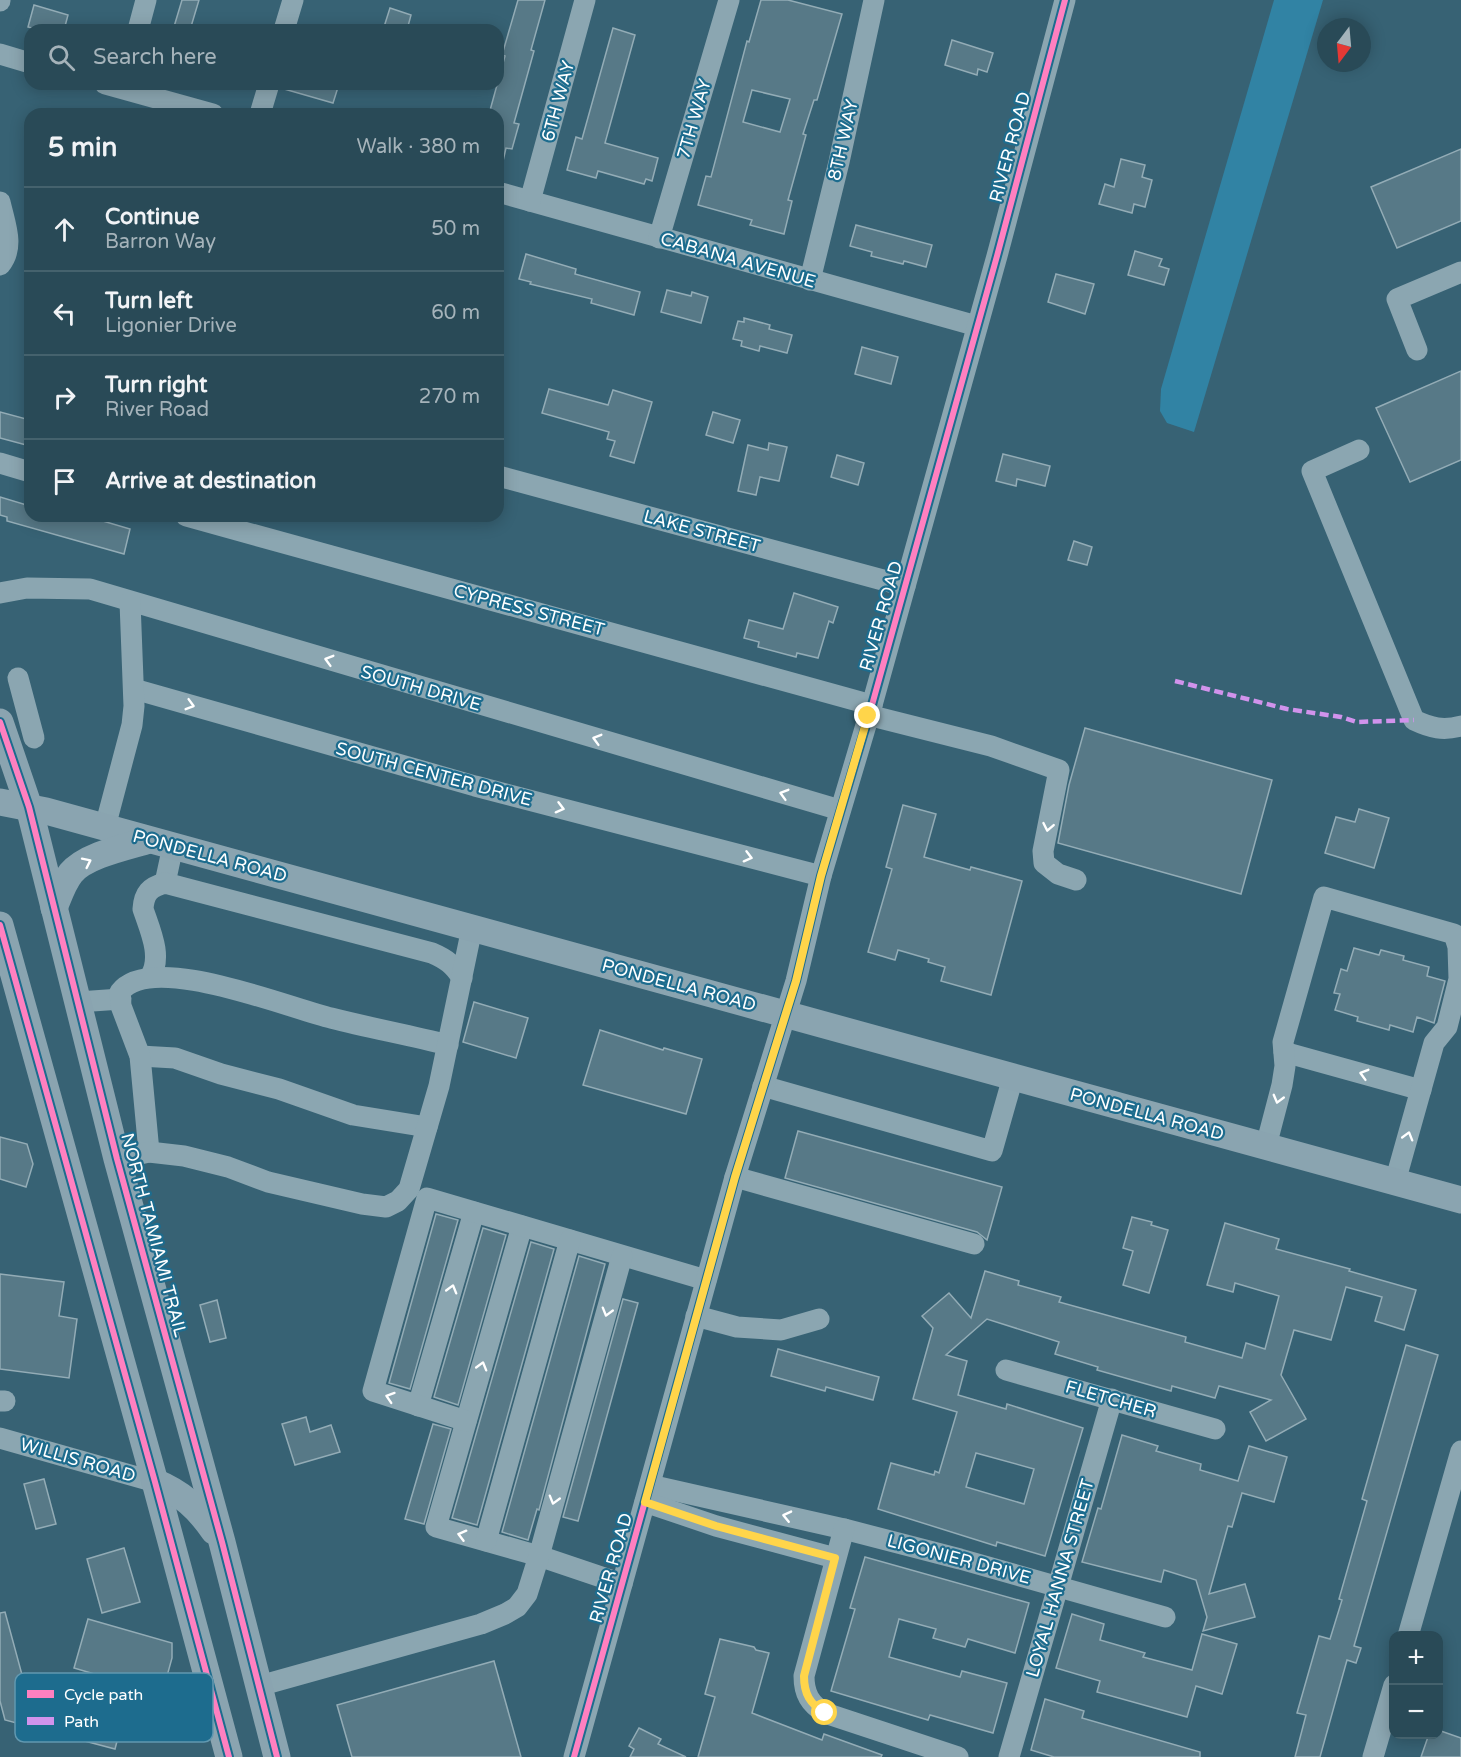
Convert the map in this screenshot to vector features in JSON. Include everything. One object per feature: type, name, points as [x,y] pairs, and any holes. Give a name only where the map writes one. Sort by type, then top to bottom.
[{"type":"main road","name":"NORTH TAMIAMI TRAIL","points":[[0,722],[29,807],[117,1159],[222,1542],[277,1757]]},
{"type":"main road","name":"PONDELLA ROAD","points":[[0,802],[29,807],[105,827],[1461,1200]]},
{"type":"main road","points":[[54,908],[71,873],[83,862],[161,843]]},
{"type":"main road","points":[[0,925],[156,1482],[207,1673]]},
{"type":"main road","points":[[156,1482],[192,1502],[222,1542]]},
{"type":"main road","points":[[213,1697],[229,1757]]},
{"type":"street","points":[[140,24],[146,0]]},
{"type":"street","points":[[286,24],[292,0]]},
{"type":"street","name":"6TH WAY","points":[[530,201],[585,0]]},
{"type":"street","name":"7TH WAY","points":[[659,238],[729,0]]},
{"type":"street","name":"8TH WAY","points":[[810,280],[839,162],[874,0]]},
{"type":"street","name":"RIVER ROAD","points":[[574,1757],[735,1177],[796,981],[821,876],[978,326],[1065,0]]},
{"type":"street","points":[[0,54],[24,61]]},
{"type":"street","points":[[131,90],[192,108]]},
{"type":"street","points":[[262,108],[266,90]]},
{"type":"street","name":"CABANA AVENUE","points":[[504,194],[978,326]]},
{"type":"street","points":[[0,202],[9,243],[6,258],[0,266]]},
{"type":"street","points":[[1417,350],[1397,299],[1461,272]]},
{"type":"street","points":[[1359,450],[1312,471],[1414,720],[1431,728],[1448,730],[1461,726]]},
{"type":"street","points":[[0,463],[24,470]]},
{"type":"street","name":"LAKE STREET","points":[[504,478],[905,586]]},
{"type":"street","name":"CYPRESS STREET","points":[[207,522],[870,710],[991,746],[1059,770],[1043,851],[1044,863],[1058,874],[1076,880]]},
{"type":"street","name":"SOUTH DRIVE","points":[[0,593],[27,588],[90,590],[840,810]]},
{"type":"street","points":[[105,827],[132,725],[134,689],[130,602]]},
{"type":"street","points":[[18,678],[34,738]]},
{"type":"street","name":"SOUTH CENTER DRIVE","points":[[134,689],[476,786],[821,876]]},
{"type":"street","points":[[0,716],[26,708]]},
{"type":"street","points":[[161,843],[165,884]]},
{"type":"street","points":[[150,977],[156,968],[156,958],[144,901],[147,892],[156,885],[165,884],[432,953],[445,958],[456,967],[462,978]]},
{"type":"street","points":[[1266,1146],[1282,1085],[1285,1066],[1283,1042],[1324,897],[1454,934],[1458,947],[1460,979],[1447,1027],[1434,1043],[1395,1182]]},
{"type":"street","points":[[117,1159],[149,1152],[184,1156],[228,1167],[268,1182],[362,1204],[386,1207],[398,1201],[409,1189],[427,1127],[448,1045],[472,928]]},
{"type":"street","points":[[149,1152],[140,1056],[121,1006],[120,992],[127,983],[150,977],[204,982],[330,1018],[448,1045]]},
{"type":"street","points":[[78,1002],[121,999]]},
{"type":"street","points":[[1284,1052],[1421,1090]]},
{"type":"street","points":[[140,1056],[175,1058],[221,1074],[279,1089],[353,1115],[427,1127]]},
{"type":"street","points":[[763,1086],[992,1151],[1013,1077]]},
{"type":"street","points":[[735,1177],[974,1244]]},
{"type":"street","points":[[466,1421],[373,1391],[427,1198],[706,1280]]},
{"type":"street","points":[[418,1406],[474,1212]]},
{"type":"street","points":[[522,1226],[436,1527],[538,1556],[622,1584]]},
{"type":"street","points":[[486,1541],[570,1240]]},
{"type":"street","points":[[259,1686],[481,1624],[517,1608],[527,1594],[622,1256]]},
{"type":"street","points":[[696,1316],[737,1327],[781,1330],[819,1319]]},
{"type":"street","name":"FLETCHER","points":[[1006,1370],[1215,1429]]},
{"type":"street","name":"LOYAL HANNA STREET","points":[[1009,1757],[1112,1399]]},
{"type":"street","name":"WILLIS ROAD","points":[[0,1438],[156,1482]]},
{"type":"street","points":[[1409,1631],[1461,1451]]},
{"type":"street","points":[[647,1493],[745,1534],[835,1558]]},
{"type":"street","name":"LIGONIER DRIVE","points":[[647,1493],[751,1508],[844,1529],[1165,1617]]},
{"type":"street","points":[[745,1534],[751,1508]]},
{"type":"street","points":[[844,1529],[804,1676],[804,1689],[808,1698],[825,1713],[958,1757]]},
{"type":"street","points":[[1373,1757],[1389,1702]]},
{"type":"shaded area","points":[[1274,0],[1323,0],[1194,432],[1167,423],[1160,411],[1161,389]]},
{"type":"building","points":[[182,0],[199,0],[192,24],[175,24]]},
{"type":"building","points":[[518,0],[545,0],[514,123],[519,124],[512,149],[506,148],[504,157],[504,108],[491,108],[496,90],[504,90],[504,48]]},
{"type":"building","points":[[761,0],[788,0],[842,14],[817,100],[814,100],[803,134],[806,135],[788,200],[792,201],[784,234],[750,225],[752,220],[698,205],[706,176],[711,177],[747,41],[749,42]],"holes":[[[752,90],[790,99],[780,132],[743,122]]]},
{"type":"building","points":[[34,5],[68,15],[66,24],[29,24]]},
{"type":"building","points":[[390,8],[411,15],[409,24],[385,24]]},
{"type":"building","points":[[613,28],[635,35],[605,143],[658,158],[652,181],[646,179],[644,184],[598,171],[596,178],[567,170],[576,137],[582,139]]},
{"type":"building","points":[[952,40],[993,53],[987,72],[978,69],[977,75],[945,65]]},
{"type":"building","points":[[288,90],[337,90],[333,103]]},
{"type":"building","points":[[1461,149],[1461,221],[1397,248],[1371,187]]},
{"type":"building","points":[[1121,159],[1145,165],[1142,177],[1152,180],[1145,207],[1134,204],[1132,213],[1099,204],[1105,184],[1114,187]]},
{"type":"building","points":[[856,225],[932,245],[926,267],[871,256],[872,252],[850,246]]},
{"type":"building","points":[[1135,251],[1162,259],[1159,266],[1169,269],[1164,285],[1128,275]]},
{"type":"building","points":[[526,254],[576,269],[575,274],[640,292],[634,315],[591,303],[592,299],[530,284],[531,282],[519,279]]},
{"type":"building","points":[[1056,274],[1094,284],[1085,314],[1048,302]]},
{"type":"building","points":[[667,290],[691,296],[692,292],[708,297],[701,323],[661,312]]},
{"type":"building","points":[[744,318],[770,325],[769,329],[792,335],[787,353],[760,346],[759,351],[741,346],[742,341],[733,339],[738,321],[744,322]]},
{"type":"building","points":[[862,347],[898,357],[891,384],[855,374]]},
{"type":"building","points":[[1461,371],[1461,460],[1410,482],[1376,408]]},
{"type":"building","points":[[549,389],[608,405],[613,390],[652,402],[634,463],[610,456],[615,441],[607,439],[609,432],[542,413]]},
{"type":"building","points":[[0,412],[24,418],[24,444],[0,438]]},
{"type":"building","points":[[713,412],[740,420],[733,443],[706,435]]},
{"type":"building","points":[[769,443],[787,447],[779,481],[760,477],[756,495],[738,491],[748,445],[768,450]]},
{"type":"building","points":[[1003,454],[1050,466],[1045,486],[1017,479],[1016,486],[996,481]]},
{"type":"building","points":[[837,455],[864,463],[858,485],[831,477]]},
{"type":"building","points":[[0,497],[24,504],[24,522],[106,522],[130,529],[124,554],[7,521],[7,517],[0,515]]},
{"type":"building","points":[[1074,541],[1092,547],[1087,565],[1068,560]]},
{"type":"building","points":[[794,593],[838,607],[833,623],[829,621],[818,658],[797,653],[796,657],[758,647],[759,642],[744,638],[749,620],[783,629]]},
{"type":"building","points":[[1085,728],[1272,780],[1241,894],[1058,843],[1069,785]]},
{"type":"building","points":[[903,805],[936,814],[924,857],[1022,881],[991,995],[941,981],[945,967],[928,962],[929,959],[898,950],[895,960],[868,952],[892,869],[886,867]]},
{"type":"building","points":[[1359,809],[1389,818],[1374,868],[1325,853],[1336,817],[1355,822]]},
{"type":"building","points":[[1354,948],[1379,955],[1381,950],[1404,956],[1403,960],[1429,967],[1427,976],[1445,981],[1434,1023],[1417,1017],[1413,1032],[1390,1025],[1389,1030],[1357,1021],[1358,1017],[1335,1010],[1340,994],[1334,993],[1341,969],[1347,971]]},
{"type":"building","points":[[474,1002],[528,1018],[516,1058],[463,1042]]},
{"type":"building","points":[[600,1030],[663,1050],[664,1048],[702,1059],[686,1114],[583,1085]]},
{"type":"building","points":[[798,1131],[1002,1187],[987,1240],[977,1232],[785,1178]]},
{"type":"building","points":[[0,1137],[27,1144],[33,1164],[26,1187],[0,1179]]},
{"type":"building","points":[[436,1214],[458,1220],[410,1389],[389,1383]]},
{"type":"building","points":[[1132,1217],[1152,1222],[1151,1225],[1168,1230],[1149,1293],[1123,1285],[1133,1251],[1123,1248]]},
{"type":"building","points":[[1225,1223],[1279,1239],[1276,1249],[1416,1290],[1404,1330],[1375,1321],[1382,1297],[1346,1287],[1331,1340],[1294,1330],[1281,1375],[1306,1419],[1266,1441],[1250,1412],[1271,1400],[1219,1386],[1215,1398],[1172,1386],[1171,1391],[1097,1370],[1098,1367],[1055,1354],[1059,1342],[987,1319],[946,1355],[967,1361],[958,1395],[1006,1409],[1007,1404],[1083,1428],[1045,1556],[997,1542],[996,1546],[878,1509],[891,1463],[934,1475],[935,1471],[939,1473],[957,1412],[913,1399],[933,1328],[922,1316],[949,1293],[971,1318],[985,1271],[1019,1281],[1018,1285],[1061,1297],[1059,1302],[1186,1337],[1185,1342],[1242,1358],[1246,1343],[1265,1349],[1279,1296],[1235,1283],[1233,1292],[1207,1285]],"holes":[[[976,1453],[1034,1469],[1024,1504],[966,1487]]]},
{"type":"building","points":[[483,1228],[506,1235],[458,1405],[434,1397]]},
{"type":"building","points":[[531,1242],[554,1249],[477,1525],[452,1518]]},
{"type":"building","points":[[579,1256],[605,1264],[539,1510],[537,1509],[528,1540],[502,1532]]},
{"type":"building","points":[[0,1274],[64,1282],[59,1316],[77,1319],[69,1378],[0,1369]]},
{"type":"building","points":[[623,1299],[638,1303],[578,1521],[563,1517]]},
{"type":"building","points":[[217,1300],[226,1338],[210,1342],[200,1305]]},
{"type":"building","points":[[1406,1345],[1438,1355],[1354,1646],[1361,1648],[1356,1663],[1347,1660],[1320,1757],[1295,1757],[1306,1715],[1297,1713],[1319,1636],[1330,1639],[1342,1600],[1339,1599],[1367,1501],[1362,1499]]},
{"type":"building","points":[[778,1349],[879,1377],[873,1400],[826,1387],[825,1391],[771,1376]]},
{"type":"building","points":[[306,1417],[310,1432],[331,1425],[340,1452],[295,1465],[282,1424]]},
{"type":"building","points":[[433,1424],[451,1429],[424,1524],[405,1519]]},
{"type":"building","points":[[1122,1435],[1158,1446],[1156,1451],[1201,1464],[1200,1470],[1238,1481],[1249,1446],[1287,1457],[1274,1502],[1242,1493],[1232,1527],[1228,1526],[1209,1594],[1245,1584],[1255,1617],[1203,1631],[1207,1617],[1196,1580],[1164,1570],[1161,1582],[1082,1562],[1098,1508],[1101,1509]]},
{"type":"building","points":[[44,1479],[56,1524],[36,1529],[24,1484]]},
{"type":"building","points":[[124,1548],[140,1602],[102,1613],[87,1559]]},
{"type":"building","points":[[865,1557],[1029,1603],[1015,1653],[968,1639],[965,1647],[933,1638],[936,1629],[899,1619],[889,1657],[960,1677],[962,1671],[1007,1683],[993,1733],[930,1715],[928,1720],[831,1691],[855,1609],[850,1608]]},
{"type":"building","points":[[5,1612],[22,1673],[15,1673],[15,1723],[5,1720],[0,1701],[0,1613]]},
{"type":"building","points":[[1072,1614],[1104,1624],[1100,1640],[1145,1653],[1143,1657],[1192,1670],[1202,1634],[1237,1644],[1222,1694],[1196,1686],[1187,1717],[1097,1692],[1100,1681],[1056,1668]]},
{"type":"building","points":[[88,1619],[172,1643],[172,1658],[168,1673],[91,1673],[74,1668]]},
{"type":"building","points":[[720,1639],[769,1653],[752,1713],[822,1740],[824,1734],[882,1755],[881,1757],[698,1757],[715,1697],[705,1694]]},
{"type":"building","points":[[494,1661],[521,1757],[352,1757],[337,1705]]},
{"type":"building","points":[[1045,1699],[1084,1711],[1082,1718],[1200,1752],[1200,1757],[1054,1757],[1031,1750]]},
{"type":"building","points":[[639,1728],[661,1739],[658,1744],[686,1757],[630,1757],[634,1749],[629,1746]]},
{"type":"building","points":[[1443,1732],[1461,1738],[1461,1757],[1421,1757],[1427,1739],[1443,1739]]},
{"type":"building","points":[[88,1742],[117,1742],[115,1749]]},
{"type":"marked path","points":[[1175,681],[1287,709],[1341,717],[1357,722],[1414,720]]},
{"type":"cycle path","points":[[574,1757],[735,1177],[796,981],[821,876],[872,705],[997,256],[1065,0]]},
{"type":"cycle path","points":[[0,722],[29,807],[117,1159],[222,1542],[277,1757]]},
{"type":"cycle path","points":[[0,925],[206,1673]]},
{"type":"cycle path","points":[[213,1698],[229,1757]]},
{"type":"route","points":[[825,1713],[808,1698],[804,1689],[804,1676],[835,1558],[716,1526],[645,1502],[735,1177],[796,981],[821,876],[868,716]]}]
